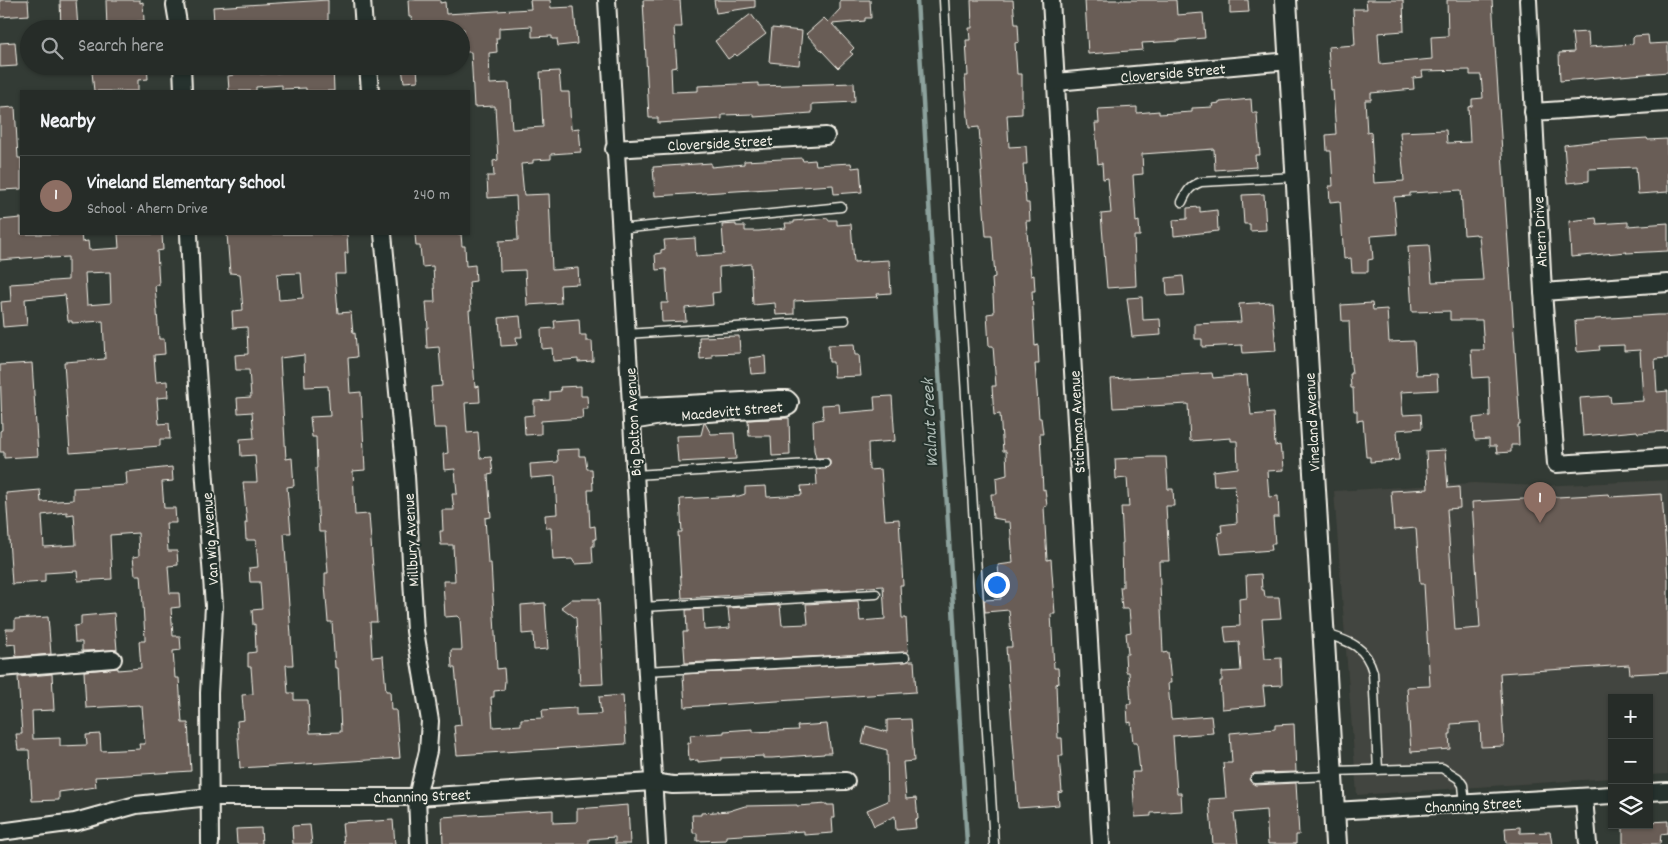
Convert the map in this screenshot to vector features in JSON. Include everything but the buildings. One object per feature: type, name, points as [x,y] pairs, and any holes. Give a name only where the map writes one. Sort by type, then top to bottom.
[{"type":"street","points":[[176,0],[178,20]]},
{"type":"street","points":[[362,0],[363,20]]},
{"type":"street","name":"Big Dalton Avenue","points":[[607,0],[614,148],[632,414],[657,844]]},
{"type":"street","name":"Stichman Avenue","points":[[1051,0],[1101,844]]},
{"type":"street","name":"Vineland Avenue","points":[[1286,0],[1336,844]]},
{"type":"street","name":"Ahern Drive","points":[[1528,0],[1542,292],[1556,464],[1668,456]]},
{"type":"street","name":"Cloverside Street","points":[[1056,82],[1290,61]]},
{"type":"street","points":[[182,75],[183,90]]},
{"type":"street","points":[[369,75],[370,90]]},
{"type":"street","points":[[1533,112],[1668,103]]},
{"type":"street","name":"Cloverside Street","points":[[614,148],[826,136]]},
{"type":"street","name":"Van Wig Avenue","points":[[189,235],[214,606],[209,693],[210,844]]},
{"type":"street","name":"Millbury Avenue","points":[[383,235],[406,476],[415,630],[430,721],[428,751],[417,796],[419,844]]},
{"type":"street","points":[[1542,292],[1668,283]]},
{"type":"street","name":"Macdevitt Street","points":[[779,399],[787,399],[790,402],[789,406],[785,408],[661,416],[632,414],[779,399]]},
{"type":"street","points":[[0,668],[114,659]]},
{"type":"street","name":"Channing Street","points":[[0,832],[76,822],[136,805],[209,797],[417,796],[652,782],[673,785],[846,781]]},
{"type":"street","points":[[1653,792],[1668,791]]},
{"type":"street","name":"Channing Street","points":[[1334,811],[1608,796]]},
{"type":"street","points":[[1584,798],[1588,844]]},
{"type":"lane","points":[[944,0],[958,268],[994,844]]},
{"type":"lane","points":[[1182,202],[1187,191],[1201,182],[1297,176]]},
{"type":"lane","points":[[619,229],[841,206]]},
{"type":"lane","points":[[626,334],[845,320]]},
{"type":"lane","points":[[635,475],[825,463]]},
{"type":"lane","points":[[642,607],[876,594]]},
{"type":"lane","points":[[1324,633],[1352,642],[1365,654],[1370,662],[1373,672],[1378,770]]},
{"type":"lane","points":[[646,671],[906,657]]},
{"type":"lane","points":[[1255,779],[1378,770],[1442,768],[1458,778],[1463,785],[1465,804]]},
{"type":"shaded area","points":[[1668,480],[1668,774],[1653,775],[1653,694],[1608,694],[1608,778],[1357,795],[1334,491],[1474,483],[1540,486]]},
{"type":"waterway","name":"Walnut Creek","points":[[917,0],[967,844]]},
{"type":"place","name":"Vineland Elementary School","points":[[1540,523]]}]
